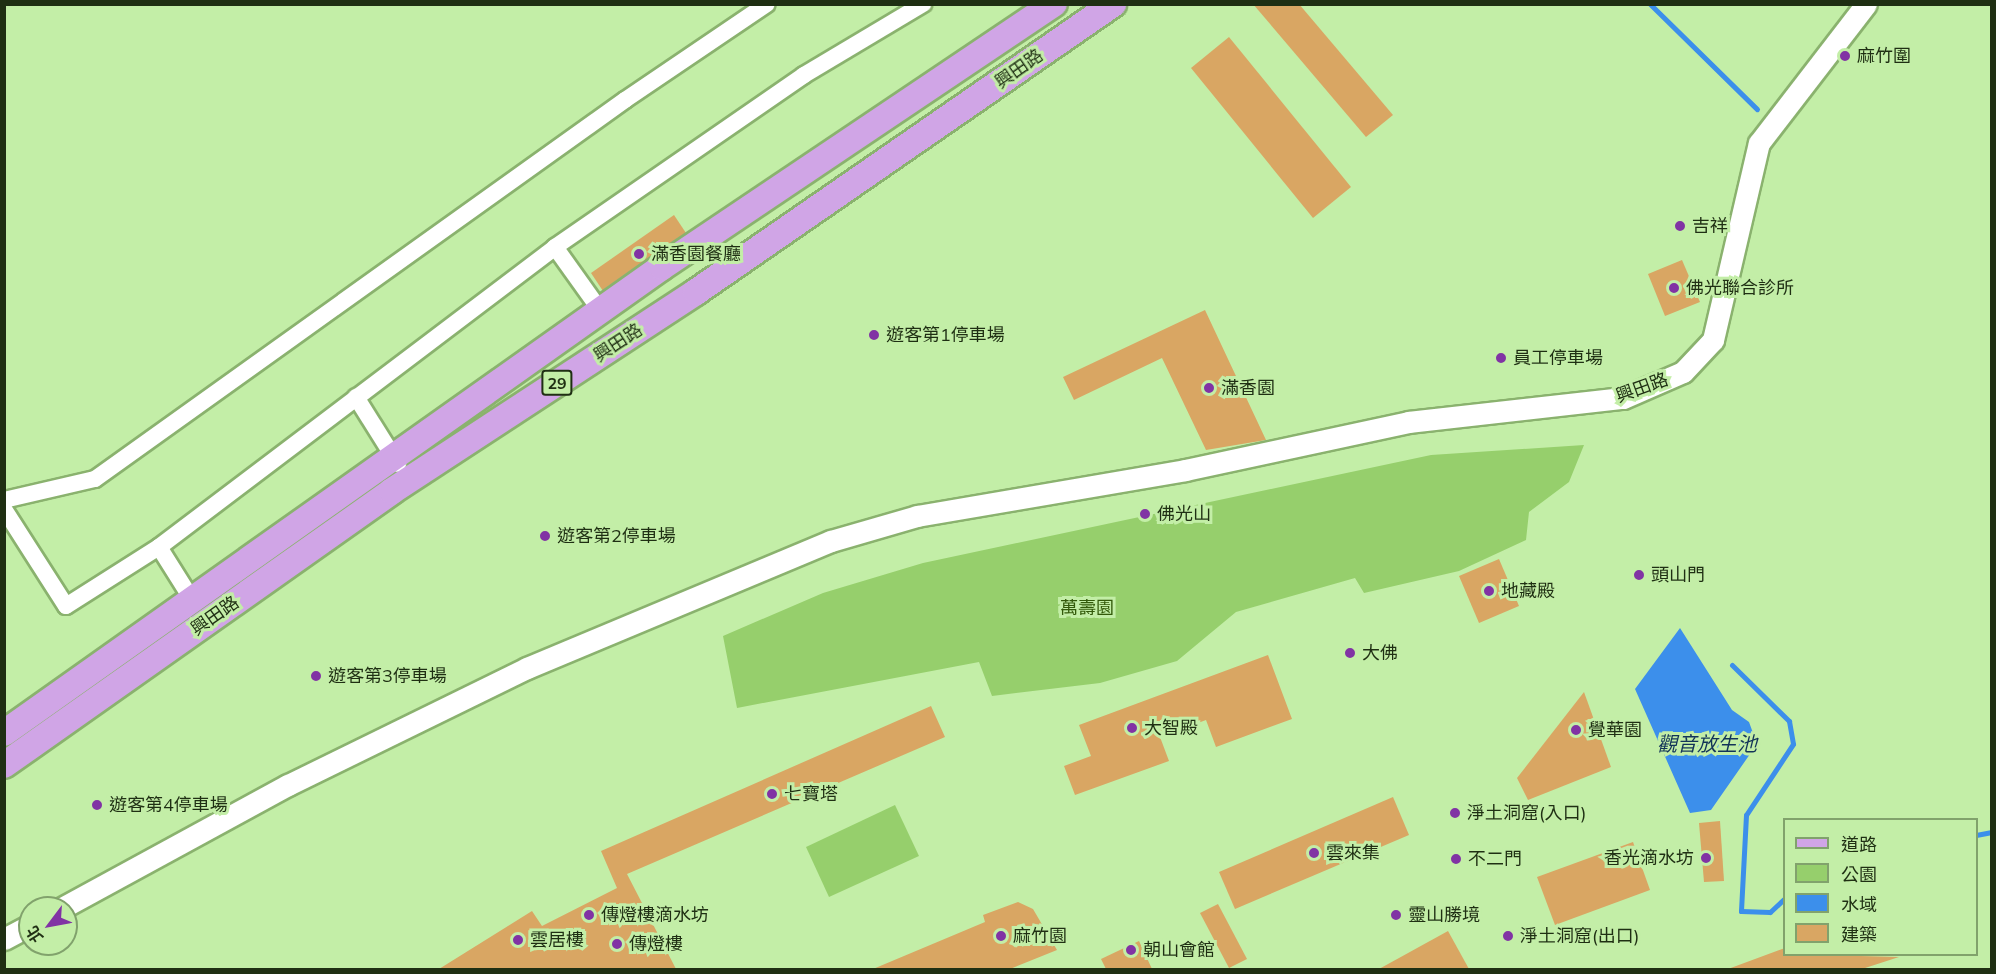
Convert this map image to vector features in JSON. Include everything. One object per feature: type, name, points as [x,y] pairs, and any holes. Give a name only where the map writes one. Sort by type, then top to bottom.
[{"type":"main road","name":"興田路","points":[[4,733],[191,598],[600,310],[1054,4]]},
{"type":"main road","name":"興田路","points":[[4,765],[408,480],[821,206],[1113,4]]},
{"type":"main road","points":[[799,175],[821,206]]},
{"type":"main road","points":[[568,333],[590,361]]},
{"type":"street","points":[[4,500],[95,479],[625,100],[767,4]]},
{"type":"street","points":[[4,509],[66,606],[159,547],[555,247],[804,75],[923,4]]},
{"type":"street","name":"興田路","points":[[78,899],[298,780],[527,668],[753,570],[917,516],[1185,470],[1408,422],[1623,398],[1683,372],[1713,340],[1760,143],[1866,4]]},
{"type":"street","points":[[555,247],[600,310]]},
{"type":"street","points":[[356,397],[408,480]]},
{"type":"street","points":[[159,547],[191,598]]},
{"type":"street","points":[[4,939],[18,931]]},
{"type":"green space","name":"萬壽園","points":[[1584,445],[1569,482],[1529,512],[1526,540],[1459,571],[1364,593],[1355,578],[1236,612],[1177,661],[1100,683],[992,696],[979,662],[737,708],[723,636],[823,593],[923,563],[1431,455]]},
{"type":"green space","points":[[895,805],[919,856],[829,897],[806,847]]},
{"type":"water","name":"觀音放生池","points":[[1680,628],[1732,710],[1749,722],[1757,744],[1711,810],[1690,813],[1635,689]]},
{"type":"building","points":[[1253,4],[1299,4],[1393,115],[1366,137]]},
{"type":"building","points":[[1229,37],[1351,187],[1313,218],[1191,68]]},
{"type":"building","name":"滿香園餐廳","points":[[674,215],[686,233],[603,291],[591,273]]},
{"type":"building","name":"佛光聯合診所","points":[[1682,260],[1700,302],[1665,316],[1648,274]]},
{"type":"building","name":"滿香園","points":[[1205,310],[1266,440],[1206,450],[1162,358],[1074,400],[1063,377]]},
{"type":"building","name":"地藏殿","points":[[1499,559],[1519,606],[1479,623],[1459,576]]},
{"type":"building","name":"大智殿","points":[[1268,655],[1292,719],[1216,747],[1206,720],[1160,737],[1169,761],[1075,795],[1064,766],[1091,756],[1079,725]]},
{"type":"building","name":"覺華園","points":[[1584,692],[1611,767],[1528,800],[1517,778]]},
{"type":"building","points":[[931,706],[945,737],[627,874],[676,969],[439,969],[532,911],[542,926],[617,888],[601,851]]},
{"type":"building","name":"雲來集","points":[[1393,797],[1409,835],[1235,909],[1219,872]]},
{"type":"building","points":[[1720,821],[1724,881],[1704,882],[1699,823]]},
{"type":"building","points":[[1633,842],[1650,890],[1555,925],[1537,877]]},
{"type":"building","name":"麻竹園","points":[[1018,902],[1033,909],[1057,950],[1010,969],[873,969],[985,922],[983,915]]},
{"type":"building","points":[[1218,904],[1247,959],[1229,968],[1200,913]]},
{"type":"building","points":[[1448,931],[1469,969],[1379,969]]},
{"type":"building","name":"朝山會館","points":[[1139,941],[1152,969],[1106,969],[1101,959]]},
{"type":"building","points":[[1783,949],[1783,956],[1899,957],[1862,969],[1728,969]]},
{"type":"waterway","points":[[1650,4],[1757,109]]},
{"type":"waterway","points":[[1732,665],[1789,721],[1793,744],[1746,815],[1741,911],[1770,912],[1783,900]]},
{"type":"waterway","points":[[1978,835],[1992,832]]},
{"type":"place","name":"麻竹圍","points":[[1845,56]]},
{"type":"place","name":"吉祥","points":[[1680,226]]},
{"type":"place","name":"滿香園餐廳","points":[[639,254]]},
{"type":"place","name":"佛光聯合診所","points":[[1674,288]]},
{"type":"place","name":"遊客第1停車場","points":[[874,335]]},
{"type":"place","name":"員工停車場","points":[[1501,358]]},
{"type":"place","name":"滿香園","points":[[1209,388]]},
{"type":"place","name":"佛光山","points":[[1145,514]]},
{"type":"place","name":"遊客第2停車場","points":[[545,536]]},
{"type":"place","name":"頭山門","points":[[1639,575]]},
{"type":"place","name":"地藏殿","points":[[1489,591]]},
{"type":"place","name":"大佛","points":[[1350,653]]},
{"type":"place","name":"遊客第3停車場","points":[[316,676]]},
{"type":"place","name":"大智殿","points":[[1132,728]]},
{"type":"place","name":"覺華園","points":[[1576,730]]},
{"type":"place","name":"七寶塔","points":[[772,794]]},
{"type":"place","name":"遊客第4停車場","points":[[97,805]]},
{"type":"place","name":"淨土洞窟(入口)","points":[[1455,813]]},
{"type":"place","name":"雲來集","points":[[1314,853]]},
{"type":"place","name":"香光滴水坊","points":[[1706,858]]},
{"type":"place","name":"不二門","points":[[1456,859]]},
{"type":"place","name":"傳燈樓滴水坊","points":[[589,915]]},
{"type":"place","name":"靈山勝境","points":[[1396,915]]},
{"type":"place","name":"麻竹園","points":[[1001,936]]},
{"type":"place","name":"淨土洞窟(出口)","points":[[1508,936]]},
{"type":"place","name":"雲居樓","points":[[518,940]]},
{"type":"place","name":"傳燈樓","points":[[617,944]]},
{"type":"place","name":"朝山會館","points":[[1131,950]]}]
